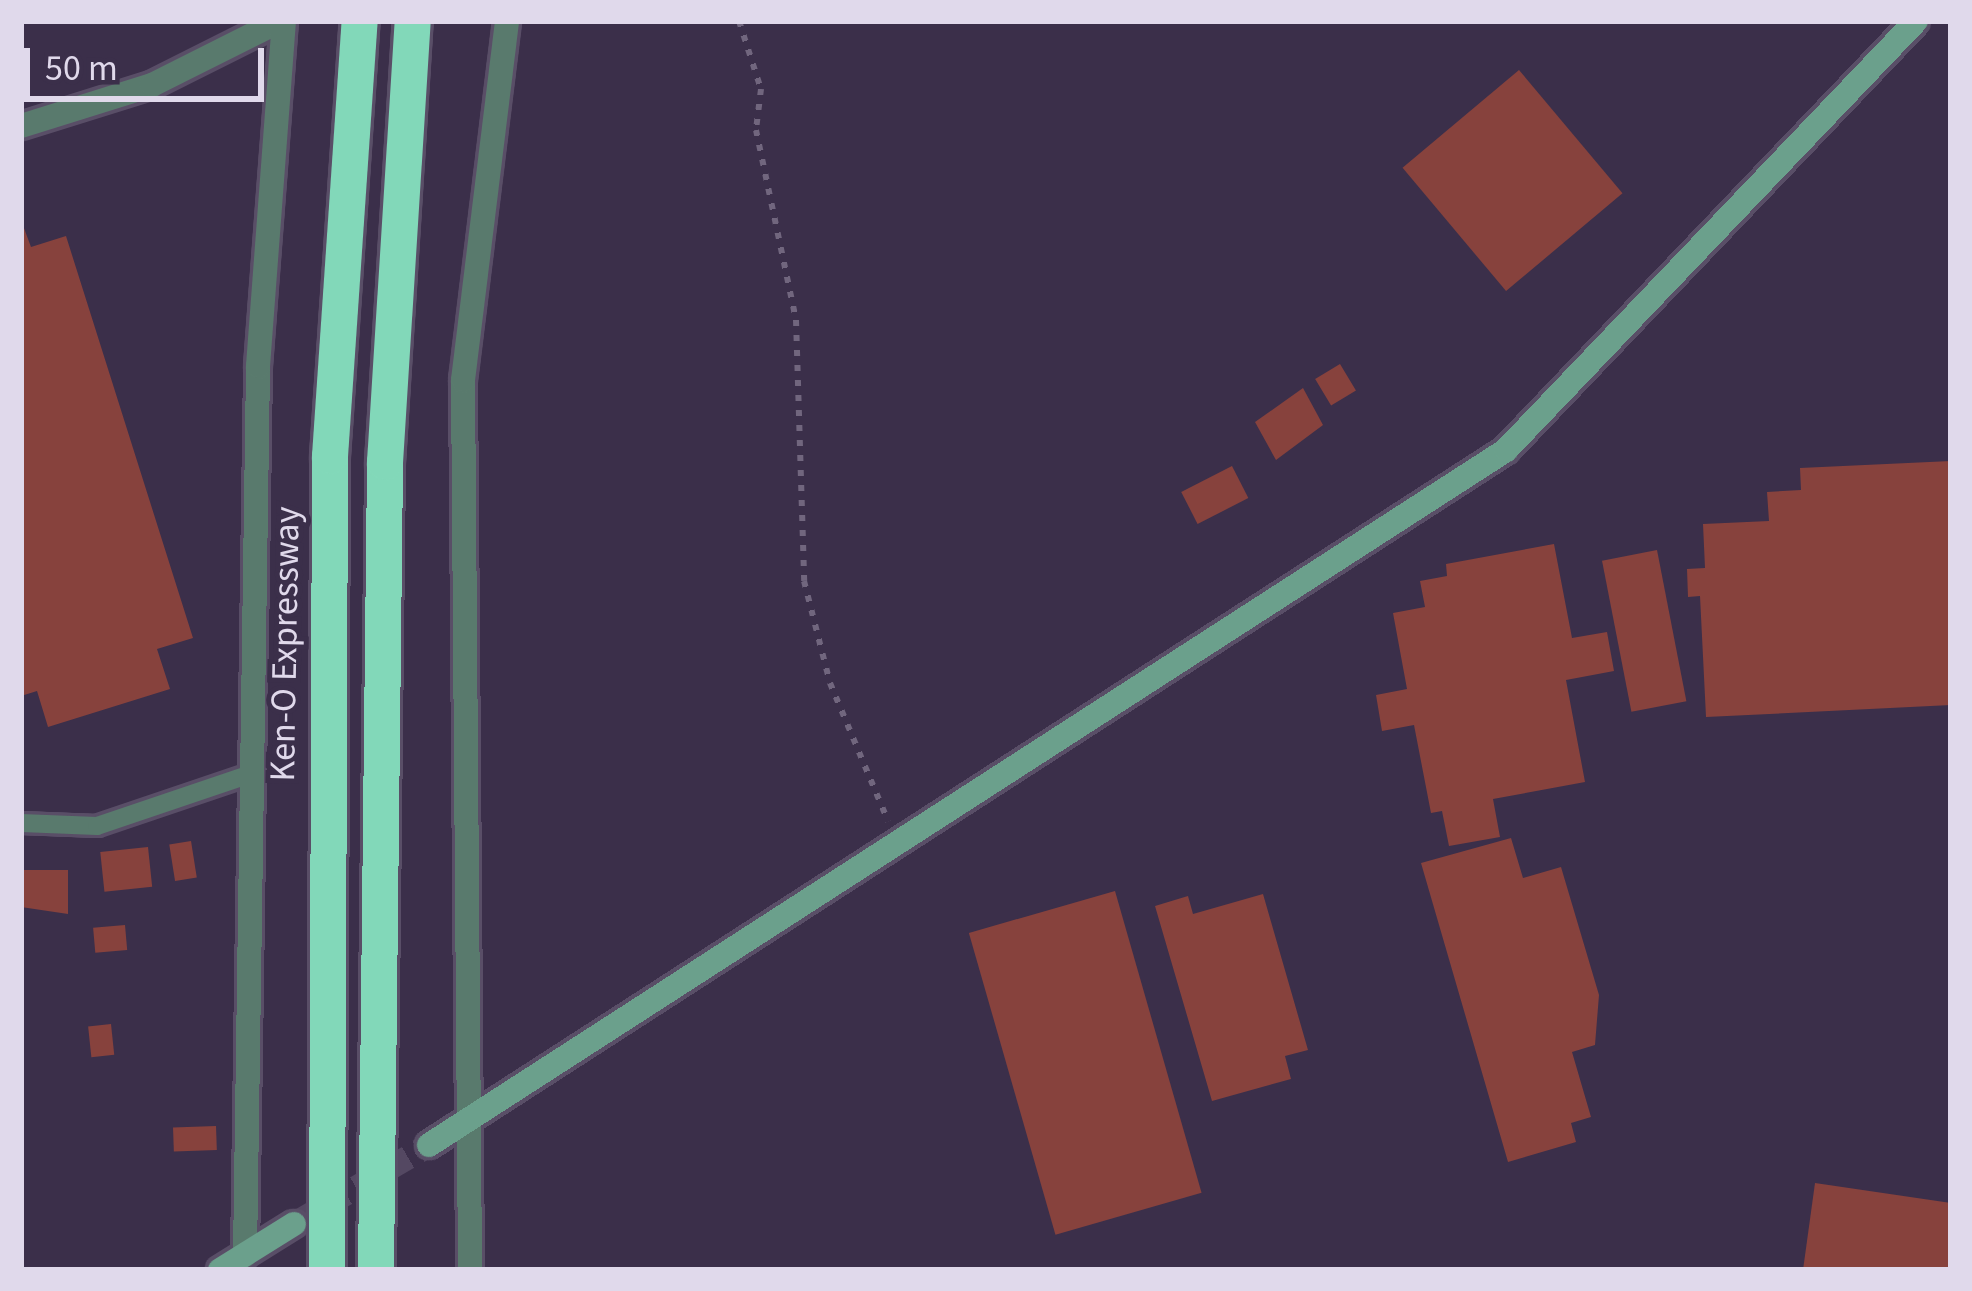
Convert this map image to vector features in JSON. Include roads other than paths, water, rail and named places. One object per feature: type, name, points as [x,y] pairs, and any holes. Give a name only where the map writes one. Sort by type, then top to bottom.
[{"type":"highway","name":"Ken-O Expressway","points":[[327,1270],[330,456],[360,21]]},
{"type":"highway","points":[[376,1270],[385,462],[413,21]]},
{"type":"street","points":[[21,126],[152,85],[282,21]]},
{"type":"street","points":[[245,1255],[258,366],[282,21]]},
{"type":"street","points":[[470,1270],[463,380],[507,21]]},
{"type":"street","points":[[429,1145],[900,846],[1506,450],[1916,21]]},
{"type":"street","points":[[220,1270],[295,1224]]},
{"type":"lane","points":[[21,823],[97,826],[251,774]]},
{"type":"tunnel","points":[[294,1224],[429,1145]]}]
